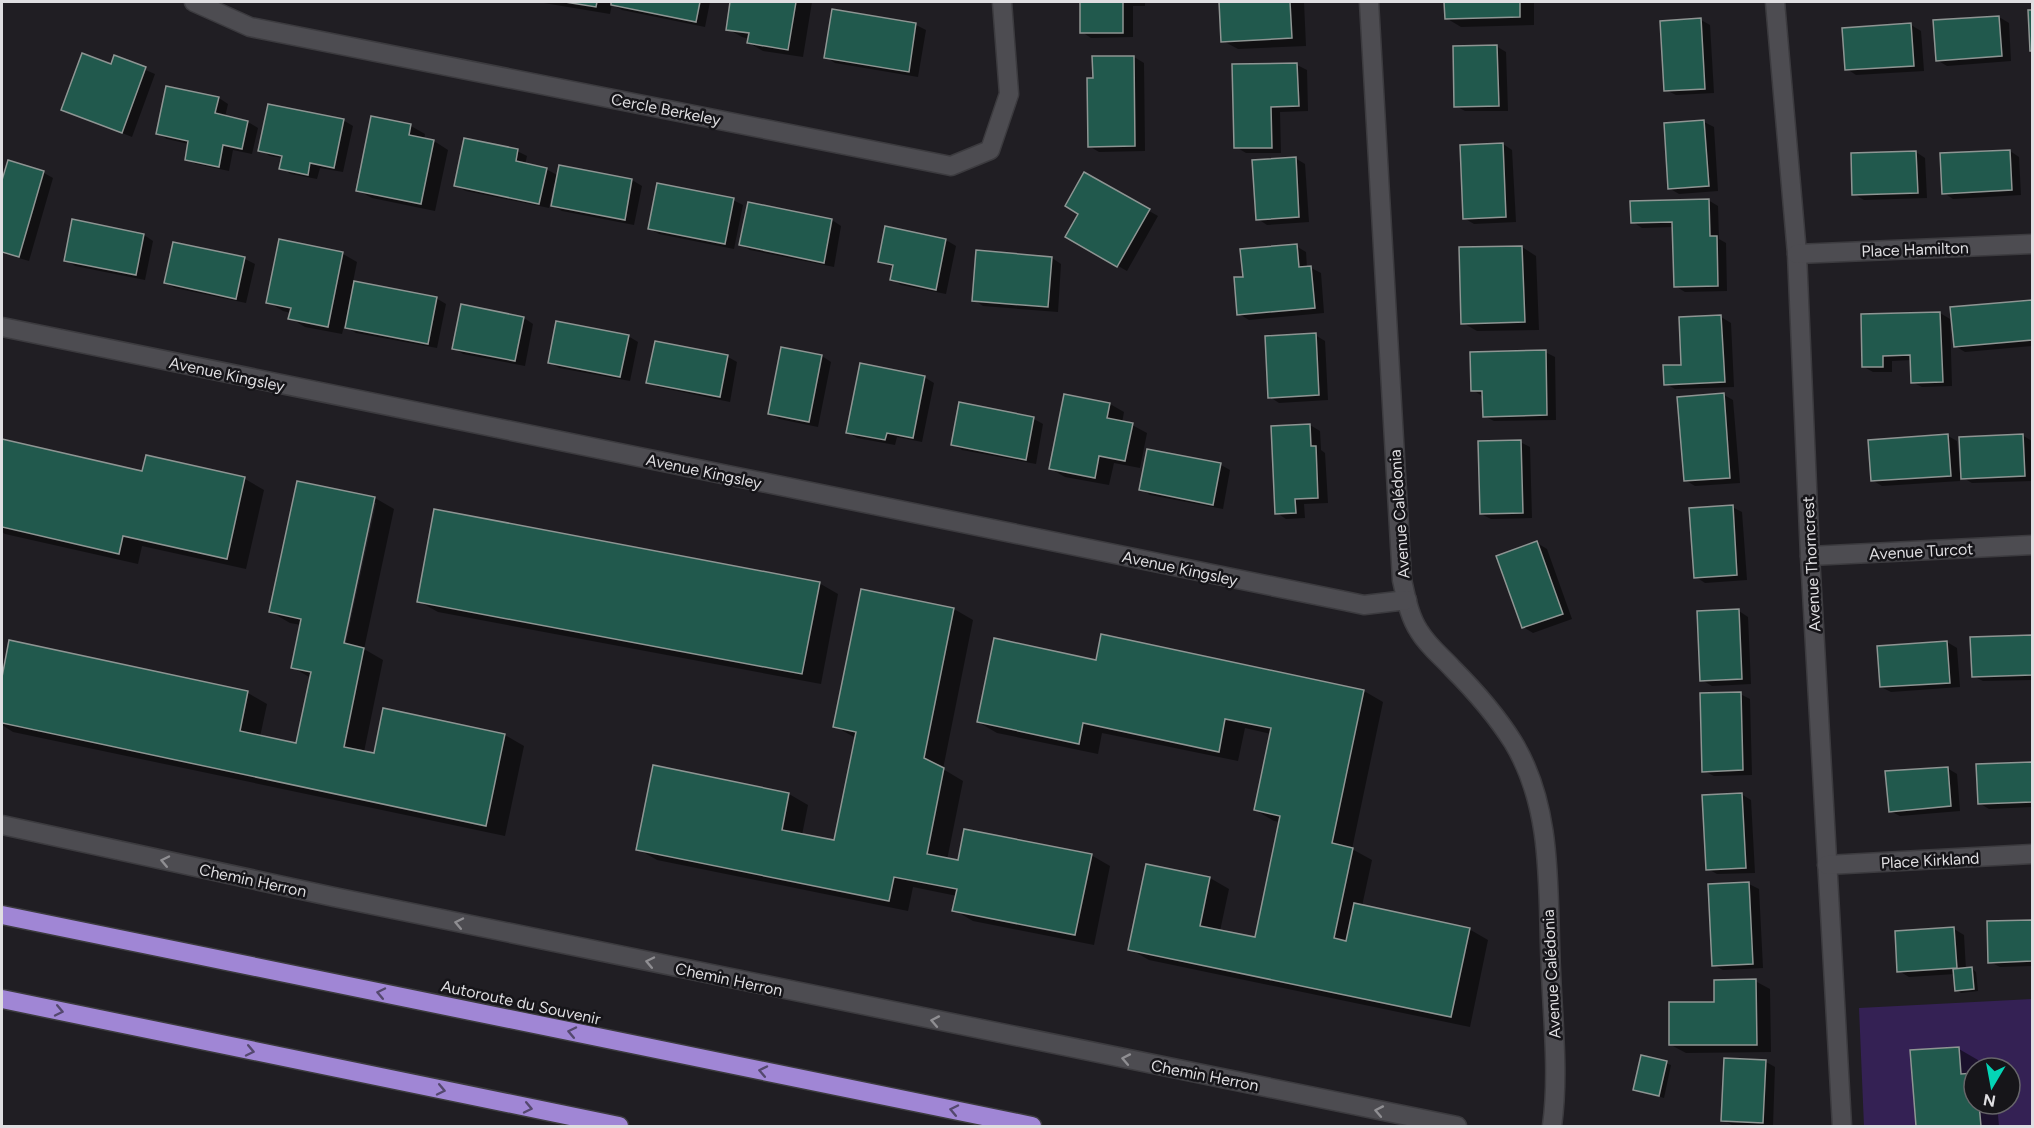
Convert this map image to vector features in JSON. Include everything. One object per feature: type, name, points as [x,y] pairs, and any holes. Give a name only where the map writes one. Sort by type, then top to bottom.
[{"type":"highway","name":"Autoroute du Souvenir","points":[[2,915],[1032,1126]]},
{"type":"highway","points":[[2,999],[619,1126]]},
{"type":"street","name":"Cercle Berkeley","points":[[194,2],[250,27],[951,166],[990,150],[1009,94],[1002,2]]},
{"type":"street","name":"Avenue Calédonia","points":[[1369,2],[1402,580],[1412,618],[1427,644],[1474,691],[1497,718],[1514,743],[1528,771],[1537,798],[1546,848],[1554,1055],[1552,1126]]},
{"type":"street","name":"Avenue Thorncrest","points":[[1775,2],[1797,254],[1810,556],[1842,1126]]},
{"type":"street","name":"Place Hamilton","points":[[1797,254],[2032,244]]},
{"type":"street","name":"Avenue Kingsley","points":[[2,327],[1364,605],[1407,600]]},
{"type":"street","name":"Avenue Turcot","points":[[1810,556],[2032,545]]},
{"type":"street","name":"Chemin Herron","points":[[2,825],[345,900],[1457,1126]]},
{"type":"street","name":"Place Kirkland","points":[[1827,865],[2032,854]]},
{"type":"shaded area","points":[[2032,999],[2032,1126],[1864,1126],[1859,1008]]},
{"type":"building","points":[[565,2],[597,2],[596,7]]},
{"type":"building","points":[[611,2],[700,2],[696,22],[611,5]]},
{"type":"building","points":[[730,2],[796,2],[788,50],[747,43],[749,33],[726,30]]},
{"type":"building","points":[[1080,2],[1123,2],[1123,33],[1080,33]]},
{"type":"building","points":[[1219,2],[1290,2],[1292,38],[1221,42]]},
{"type":"building","points":[[1444,2],[1520,2],[1520,17],[1445,19]]},
{"type":"building","points":[[832,9],[916,23],[909,72],[824,58]]},
{"type":"building","points":[[2028,10],[2032,10],[2032,51],[2030,51]]},
{"type":"building","points":[[1999,16],[2002,56],[1936,61],[1933,20]]},
{"type":"building","points":[[1701,18],[1705,89],[1664,91],[1660,21]]},
{"type":"building","points":[[1911,23],[1914,66],[1845,70],[1842,28]]},
{"type":"building","points":[[1497,45],[1499,106],[1454,107],[1453,46]]},
{"type":"building","points":[[82,53],[111,64],[114,55],[146,67],[122,133],[61,110]]},
{"type":"building","points":[[1092,56],[1134,56],[1135,146],[1088,147],[1087,78],[1093,78]]},
{"type":"building","points":[[1297,63],[1299,106],[1271,107],[1272,148],[1234,148],[1232,64]]},
{"type":"building","points":[[166,86],[219,97],[215,113],[248,121],[242,149],[223,145],[219,167],[185,160],[188,141],[156,134]]},
{"type":"building","points":[[268,104],[344,119],[334,168],[310,163],[308,175],[279,169],[282,156],[258,151]]},
{"type":"building","points":[[371,116],[411,124],[409,135],[434,140],[421,204],[356,191]]},
{"type":"building","points":[[1704,120],[1709,186],[1668,189],[1664,123]]},
{"type":"building","points":[[464,138],[518,149],[516,161],[547,168],[539,204],[454,186]]},
{"type":"building","points":[[1503,143],[1506,217],[1463,219],[1460,145]]},
{"type":"building","points":[[2010,150],[2012,190],[1942,194],[1940,153]]},
{"type":"building","points":[[1916,151],[1918,193],[1852,195],[1851,153]]},
{"type":"building","points":[[1296,157],[1299,217],[1256,220],[1252,160]]},
{"type":"building","points":[[8,160],[44,171],[19,257],[2,252],[2,180]]},
{"type":"building","points":[[559,165],[632,179],[625,220],[551,206]]},
{"type":"building","points":[[1084,172],[1150,209],[1117,267],[1065,237],[1078,214],[1065,206]]},
{"type":"building","points":[[657,183],[734,198],[725,244],[648,229]]},
{"type":"building","points":[[1709,199],[1710,236],[1717,236],[1718,286],[1674,287],[1672,222],[1631,223],[1630,201]]},
{"type":"building","points":[[748,202],[832,219],[824,263],[739,245]]},
{"type":"building","points":[[72,219],[144,234],[136,275],[64,261]]},
{"type":"building","points":[[885,226],[946,239],[936,290],[890,280],[893,265],[878,262]]},
{"type":"building","points":[[279,239],[343,252],[328,327],[288,319],[291,308],[266,303]]},
{"type":"building","points":[[173,242],[245,257],[236,299],[164,283]]},
{"type":"building","points":[[1297,244],[1299,267],[1311,266],[1315,308],[1237,315],[1234,277],[1243,277],[1240,249]]},
{"type":"building","points":[[1522,246],[1525,322],[1461,324],[1459,247]]},
{"type":"building","points":[[976,250],[1052,257],[1048,307],[972,301]]},
{"type":"building","points":[[354,281],[437,297],[428,344],[345,328]]},
{"type":"building","points":[[2032,300],[2032,340],[1954,347],[1950,307]]},
{"type":"building","points":[[461,304],[524,317],[515,361],[452,349]]},
{"type":"building","points":[[1940,312],[1943,382],[1911,383],[1910,355],[1883,356],[1883,367],[1862,367],[1861,314]]},
{"type":"building","points":[[1721,315],[1725,382],[1664,385],[1663,365],[1681,365],[1679,317]]},
{"type":"building","points":[[556,321],[629,335],[620,377],[548,363]]},
{"type":"building","points":[[1316,333],[1319,395],[1268,398],[1265,336]]},
{"type":"building","points":[[655,341],[728,355],[720,397],[646,383]]},
{"type":"building","points":[[781,347],[822,355],[809,422],[768,414]]},
{"type":"building","points":[[1546,350],[1547,415],[1483,417],[1482,391],[1471,391],[1470,352]]},
{"type":"building","points":[[860,363],[925,376],[913,438],[887,433],[885,440],[846,433]]},
{"type":"building","points":[[1724,393],[1730,478],[1684,481],[1677,397]]},
{"type":"building","points":[[1064,394],[1110,403],[1107,418],[1133,423],[1125,461],[1099,456],[1095,478],[1049,469]]},
{"type":"building","points":[[959,402],[1034,417],[1026,460],[951,445]]},
{"type":"building","points":[[1310,424],[1311,446],[1316,446],[1318,498],[1295,499],[1296,513],[1275,514],[1271,426]]},
{"type":"building","points":[[1948,434],[1951,476],[1871,481],[1868,440]]},
{"type":"building","points":[[2023,434],[2025,476],[1961,479],[1959,437]]},
{"type":"building","points":[[2,439],[142,471],[146,455],[245,477],[227,559],[123,536],[119,554],[2,527]]},
{"type":"building","points":[[1521,440],[1523,513],[1480,514],[1478,441]]},
{"type":"building","points":[[1147,449],[1221,463],[1213,505],[1139,490]]},
{"type":"building","points":[[297,481],[375,497],[344,643],[364,648],[344,747],[374,753],[383,708],[505,734],[486,826],[2,723],[2,677],[9,640],[248,691],[240,731],[296,743],[311,672],[291,668],[301,619],[269,612]]},
{"type":"building","points":[[1733,505],[1737,575],[1694,578],[1689,508]]},
{"type":"building","points":[[434,509],[820,582],[802,674],[417,602]]},
{"type":"building","points":[[1537,541],[1563,614],[1522,628],[1496,556]]},
{"type":"building","points":[[861,589],[954,608],[924,758],[944,768],[927,854],[958,860],[964,829],[1092,854],[1075,935],[952,911],[957,889],[894,877],[889,901],[636,850],[653,765],[789,793],[782,830],[834,840],[856,732],[833,727]]},
{"type":"building","points":[[1739,609],[1742,679],[1700,681],[1697,611]]},
{"type":"building","points":[[1101,634],[1364,690],[1332,843],[1353,848],[1334,938],[1346,941],[1354,903],[1470,928],[1451,1017],[1128,950],[1146,864],[1210,877],[1200,926],[1255,937],[1280,816],[1254,810],[1271,728],[1225,719],[1219,752],[1083,723],[1079,744],[977,722],[994,638],[1096,660]]},
{"type":"building","points":[[2032,635],[2032,675],[1972,677],[1970,637]]},
{"type":"building","points":[[1947,641],[1950,683],[1880,687],[1877,646]]},
{"type":"building","points":[[1741,692],[1743,770],[1702,772],[1700,693]]},
{"type":"building","points":[[2032,762],[2032,802],[1978,804],[1976,764]]},
{"type":"building","points":[[1948,767],[1951,806],[1889,812],[1885,771]]},
{"type":"building","points":[[1742,793],[1746,868],[1706,870],[1702,795]]},
{"type":"building","points":[[1749,882],[1753,964],[1712,966],[1708,884]]},
{"type":"building","points":[[2032,920],[2032,961],[1988,963],[1987,921]]},
{"type":"building","points":[[1954,927],[1957,968],[1897,972],[1895,931]]},
{"type":"building","points":[[1972,967],[1974,989],[1955,991],[1953,969]]},
{"type":"building","points":[[1756,979],[1757,1045],[1669,1045],[1669,1002],[1714,1002],[1714,980]]},
{"type":"building","points":[[1959,1047],[1962,1074],[1962,1116],[1980,1116],[1981,1126],[1916,1126],[1910,1050]]},
{"type":"building","points":[[1641,1055],[1667,1061],[1659,1096],[1633,1090]]},
{"type":"building","points":[[1724,1058],[1766,1060],[1763,1123],[1721,1121]]}]
